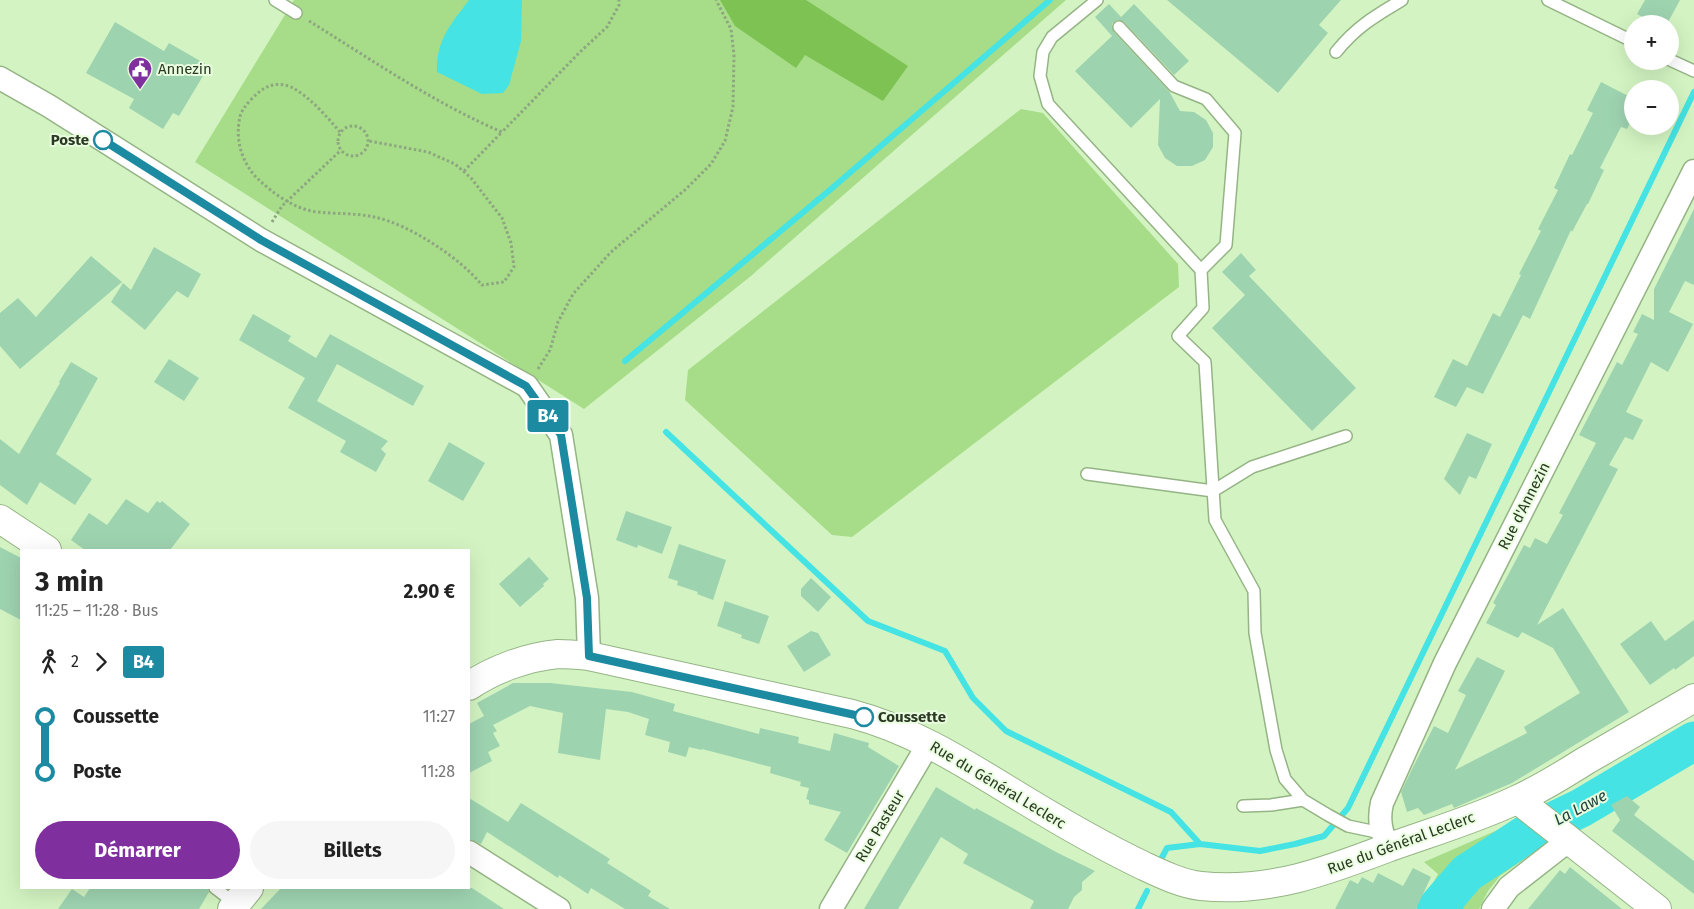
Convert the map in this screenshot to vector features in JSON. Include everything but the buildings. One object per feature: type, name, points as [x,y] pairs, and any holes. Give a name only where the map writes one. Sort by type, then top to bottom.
[{"type":"street","points":[[0,78],[49,106],[261,240],[526,386],[561,435],[587,598],[589,656]]},
{"type":"street","name":"Rue d'Annezin","points":[[1385,841],[1379,814],[1382,803],[1445,663],[1694,171]]},
{"type":"street","points":[[0,519],[45,549]]},
{"type":"street","name":"Rue du Général Leclerc","points":[[470,685],[481,678],[530,658],[558,654],[589,656],[852,714],[880,722],[929,743],[1094,842],[1147,868],[1174,879],[1199,886],[1258,886],[1297,879],[1360,860],[1385,841],[1456,824],[1522,803],[1694,698]]},
{"type":"street","name":"Rue Pasteur","points":[[831,909],[929,743]]},
{"type":"street","points":[[1522,803],[1657,909]]},
{"type":"street","points":[[1493,909],[1509,887],[1559,848],[1568,838]]},
{"type":"street","points":[[470,853],[559,909]]},
{"type":"lane","points":[[275,0],[296,13]]},
{"type":"lane","points":[[1097,0],[1052,37],[1043,52],[1040,76],[1048,104],[1201,270],[1202,308],[1178,336],[1205,362],[1215,520],[1254,590],[1255,633],[1276,750],[1285,779],[1303,800],[1348,826],[1385,841]]},
{"type":"lane","points":[[1336,52],[1350,35],[1373,17],[1402,0]]},
{"type":"lane","points":[[1548,0],[1624,38]]},
{"type":"lane","points":[[1119,27],[1174,86],[1206,99],[1235,133],[1226,245],[1201,270]]},
{"type":"lane","points":[[1679,64],[1692,70]]},
{"type":"lane","points":[[1087,474],[1213,490],[1252,466],[1346,436]]},
{"type":"lane","points":[[1243,806],[1271,805],[1303,800]]},
{"type":"lane","points":[[217,889],[239,900]]},
{"type":"path","points":[[464,171],[580,52],[607,27],[619,5],[619,0]]},
{"type":"path","points":[[526,386],[550,350],[558,322],[573,294],[611,252],[711,164],[724,141],[733,107],[734,55],[731,29],[716,0]]},
{"type":"path","points":[[296,13],[471,119],[502,132]]},
{"type":"path","points":[[340,132],[327,117],[292,88],[278,84],[267,87],[247,105],[240,116],[238,138],[243,161],[255,176],[287,202],[315,212],[375,217],[407,229],[471,272],[482,285],[504,282],[514,267],[512,243],[502,218],[471,178],[455,164],[428,152],[369,141]]},
{"type":"path","points":[[353,125],[360,126],[366,132],[369,141],[367,149],[353,157],[346,155],[338,143],[340,132],[353,125]]},
{"type":"path","points":[[261,240],[282,206],[341,150]]},
{"type":"green space","points":[[294,0],[1066,0],[751,276],[584,409],[195,162]]},
{"type":"green space","points":[[720,0],[806,0],[908,66],[883,101],[805,55],[796,68],[735,26]]},
{"type":"green space","points":[[1021,109],[1043,113],[1178,264],[1179,287],[852,537],[832,535],[685,400],[688,370]]},
{"type":"green space","points":[[1509,825],[1533,853],[1500,876],[1488,891],[1479,909],[1419,909],[1438,874],[1424,862]]},
{"type":"water","points":[[469,0],[522,0],[521,41],[509,85],[503,93],[482,94],[437,72],[437,61],[442,41]]},
{"type":"waterway","points":[[625,361],[831,189],[1050,0]]},
{"type":"waterway","points":[[1159,863],[1167,848],[1200,844],[1260,851],[1324,836],[1348,808],[1694,92]]},
{"type":"waterway","points":[[666,432],[868,621],[945,651],[973,698],[1006,731],[1171,812],[1200,844]]},
{"type":"waterway","name":"La Lawe","points":[[1436,909],[1467,873],[1525,835],[1581,808],[1694,741]]},
{"type":"waterway","points":[[1460,909],[1467,873]]},
{"type":"waterway","points":[[1138,909],[1147,891]]},
{"type":"bus line","name":"B4","points":[[103,140],[261,240],[526,386],[561,435],[587,598],[589,656],[864,717]]},
{"type":"place","name":"Annezin","points":[[140,90]]},
{"type":"place","name":"Poste","points":[[103,140]]},
{"type":"place","name":"Coussette","points":[[864,717]]}]
